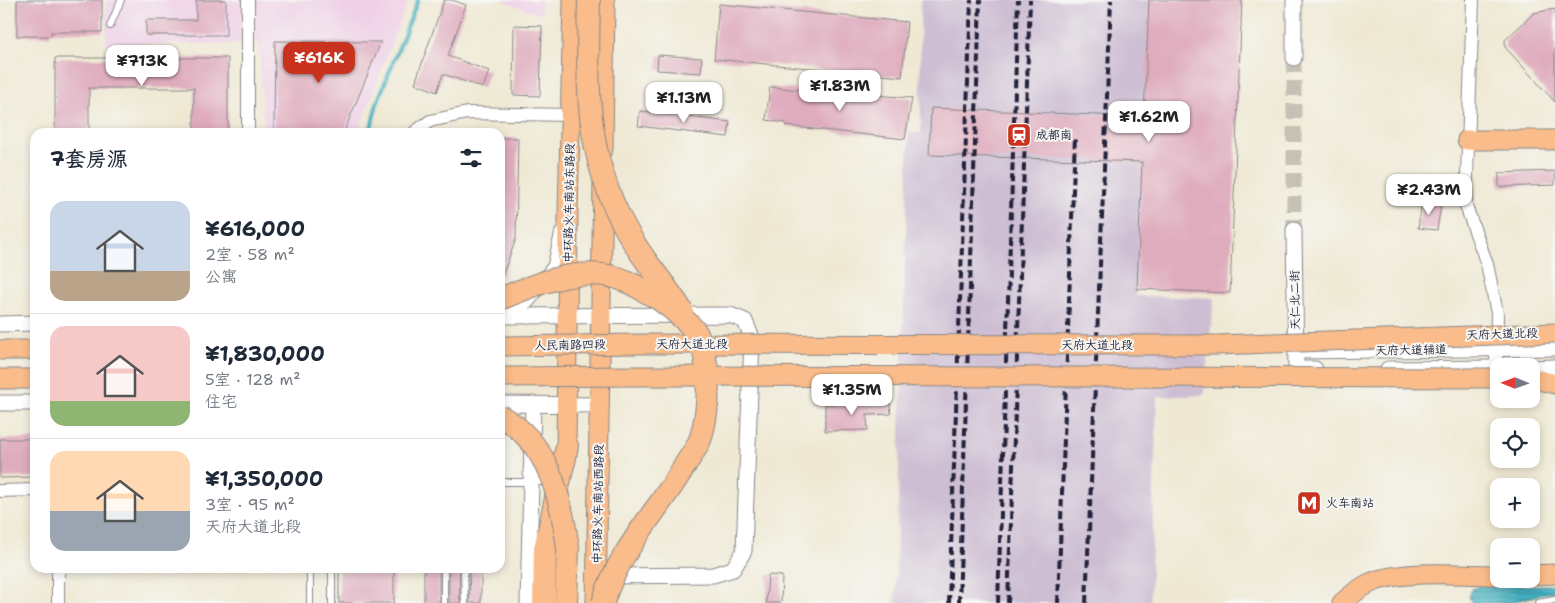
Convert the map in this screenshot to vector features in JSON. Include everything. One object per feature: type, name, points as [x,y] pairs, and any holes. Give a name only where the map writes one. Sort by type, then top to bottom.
[{"type":"highway","points":[[589,0],[588,95],[590,121],[598,165],[616,210],[636,246],[670,291],[694,331],[706,359],[709,398],[700,439],[674,484],[640,531],[608,587],[604,603]]},
{"type":"highway","points":[[505,308],[561,277],[610,276],[660,300],[694,331]]},
{"type":"highway","points":[[505,419],[513,423],[531,441],[549,469],[561,501],[568,548],[564,603]]},
{"type":"highway","points":[[544,603],[545,549],[562,482],[567,446]]},
{"type":"main road","name":"中环路火车南站东路段","points":[[568,406],[568,214],[573,0]]},
{"type":"main road","points":[[600,405],[605,0]]},
{"type":"main road","points":[[1467,140],[1555,140]]},
{"type":"main road","points":[[1534,333],[1555,327]]},
{"type":"main road","name":"天府大道北段","points":[[640,344],[1218,345],[1555,333]]},
{"type":"main road","name":"人民南路四段","points":[[505,346],[640,344]]},
{"type":"main road","points":[[0,350],[30,350]]},
{"type":"main road","points":[[505,377],[1490,371]]},
{"type":"main road","points":[[1540,378],[1555,378]]},
{"type":"main road","points":[[0,380],[30,380]]},
{"type":"main road","points":[[1540,380],[1555,384]]},
{"type":"main road","name":"中环路火车南站西路段","points":[[596,603],[600,405]]},
{"type":"main road","points":[[567,446],[568,406]]},
{"type":"main road","points":[[562,482],[564,603]]},
{"type":"main road","points":[[1540,575],[1555,574]]},
{"type":"main road","points":[[1342,603],[1354,592],[1371,582],[1394,576],[1490,575]]},
{"type":"street","points":[[248,0],[248,128]]},
{"type":"street","points":[[1294,0],[1294,58]]},
{"type":"street","points":[[1473,0],[1466,206],[1487,264],[1497,313],[1497,358]]},
{"type":"street","points":[[420,128],[430,121],[468,113],[571,115]]},
{"type":"street","points":[[505,309],[527,301],[555,267],[568,214]]},
{"type":"street","name":"天仁北二街","points":[[1294,230],[1296,369]]},
{"type":"street","points":[[505,311],[568,314],[730,315],[745,321],[752,338],[744,550],[733,569],[713,575],[596,576]]},
{"type":"street","points":[[0,324],[30,324]]},
{"type":"street","name":"天府大道辅道","points":[[1296,352],[1555,348]]},
{"type":"street","points":[[1540,368],[1555,368]]},
{"type":"street","name":"天府大道辅道","points":[[1296,369],[1490,371]]},
{"type":"street","points":[[0,403],[30,403]]},
{"type":"street","points":[[505,404],[600,405]]},
{"type":"street","points":[[528,603],[533,404]]},
{"type":"street","points":[[0,491],[30,490]]},
{"type":"street","points":[[58,573],[58,603]]},
{"type":"lane","points":[[110,26],[121,0]]},
{"type":"lane","points":[[505,482],[562,482]]},
{"type":"lane","points":[[310,573],[310,603]]},
{"type":"lane","points":[[332,573],[332,603]]},
{"type":"lane","points":[[444,573],[444,603]]},
{"type":"lane","points":[[464,573],[465,603]]},
{"type":"lane","points":[[1538,603],[1555,600]]},
{"type":"shaded area","points":[[106,0],[408,0],[360,128],[264,128],[259,44],[106,44]]},
{"type":"shaded area","points":[[501,0],[541,0],[541,15]]},
{"type":"shaded area","points":[[920,0],[1149,0],[1136,296],[1214,298],[1204,395],[1157,397],[1150,603],[895,603],[909,133],[921,133]]},
{"type":"water","points":[[1540,585],[1555,585],[1555,591],[1508,603],[1472,603],[1469,597],[1472,589],[1479,586],[1490,586],[1490,588],[1540,588]]},
{"type":"building","points":[[17,0],[102,0],[102,32],[51,32],[51,36],[17,36]]},
{"type":"building","points":[[196,0],[226,0],[226,35],[146,35],[146,20],[196,20]]},
{"type":"building","points":[[444,0],[452,0],[466,5],[448,56],[489,71],[483,88],[443,74],[437,92],[415,83]]},
{"type":"building","points":[[1149,0],[1242,0],[1230,293],[1137,289],[1142,162],[929,155],[931,108],[1144,117]]},
{"type":"building","points":[[719,4],[907,22],[902,77],[714,59]]},
{"type":"building","points":[[1555,9],[1555,102],[1505,47],[1505,40],[1534,13]]},
{"type":"building","points":[[514,25],[542,26],[540,96],[513,95]]},
{"type":"building","points":[[275,41],[381,42],[346,128],[274,128]]},
{"type":"building","points":[[658,55],[702,58],[701,73],[657,70]]},
{"type":"building","points":[[55,58],[228,58],[228,128],[194,128],[194,88],[89,88],[89,128],[55,128]]},
{"type":"building","points":[[770,87],[874,97],[875,95],[912,98],[905,139],[786,126],[786,123],[766,120]]},
{"type":"building","points":[[640,111],[730,122],[728,137],[638,126]]},
{"type":"building","points":[[505,138],[518,138],[516,239],[505,268]]},
{"type":"building","points":[[1555,171],[1555,185],[1499,187],[1499,173]]},
{"type":"building","points":[[1422,202],[1441,205],[1437,230],[1418,228]]},
{"type":"building","points":[[890,403],[891,414],[867,415],[868,430],[825,431],[825,404]]},
{"type":"building","points":[[0,439],[30,439],[30,477],[0,478]]},
{"type":"building","points":[[339,573],[394,573],[394,603],[339,603]]},
{"type":"building","points":[[424,573],[439,573],[439,603],[424,603]]},
{"type":"building","points":[[449,573],[459,573],[460,603],[449,603]]},
{"type":"building","points":[[469,573],[481,573],[481,603],[470,603]]},
{"type":"building","points":[[768,575],[782,576],[781,603],[766,603]]},
{"type":"waterway","points":[[371,128],[377,103],[418,0]]},
{"type":"tunnel","points":[[1294,58],[1294,230]]},
{"type":"railway","points":[[949,603],[971,0]]},
{"type":"railway","points":[[959,603],[980,0]]},
{"type":"railway","points":[[998,603],[1018,0]]},
{"type":"railway","points":[[1008,603],[1030,0]]},
{"type":"railway","points":[[1086,603],[1111,0]]},
{"type":"railway","points":[[1058,603],[1075,136]]},
{"type":"place","name":"成都南","points":[[1019,135]]},
{"type":"place","name":"火车南站","points":[[1309,503]]}]
